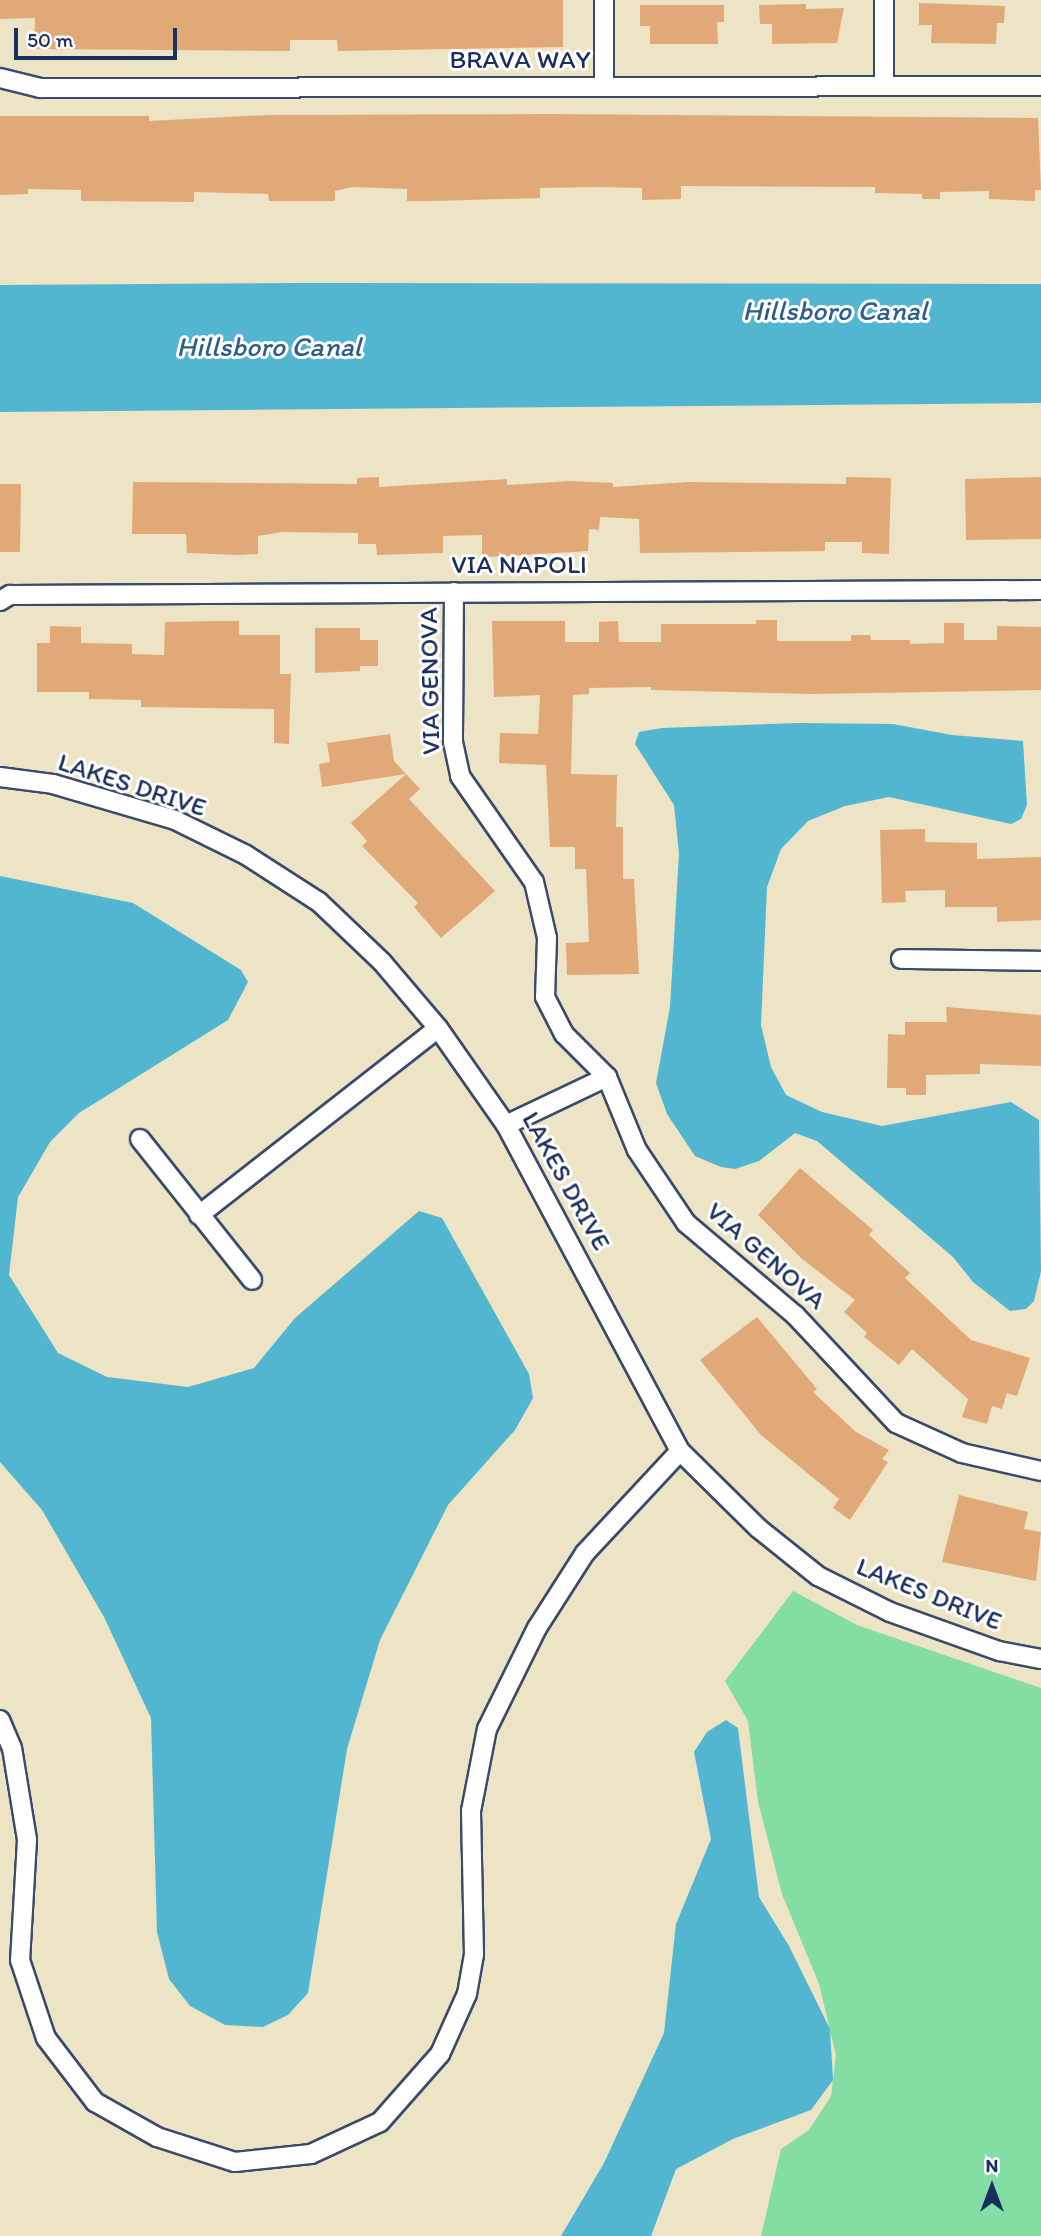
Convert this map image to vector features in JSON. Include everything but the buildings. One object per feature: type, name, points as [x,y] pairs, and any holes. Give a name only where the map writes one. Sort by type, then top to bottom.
[{"type":"street","points":[[604,0],[604,86]]},
{"type":"street","points":[[884,0],[884,86]]},
{"type":"street","name":"BRAVA WAY","points":[[0,78],[40,88],[1041,86]]},
{"type":"street","name":"VIA NAPOLI","points":[[0,601],[10,595],[1041,590]]},
{"type":"street","name":"VIA GENOVA","points":[[454,592],[453,742],[460,776],[534,882],[547,938],[545,997],[564,1034],[607,1077],[637,1150],[686,1223],[795,1315],[896,1423],[962,1453],[1041,1471]]},
{"type":"street","name":"LAKES DRIVE","points":[[0,776],[53,784],[175,820],[247,855],[319,902],[382,962],[438,1028],[506,1125],[680,1451],[758,1528],[818,1576],[890,1612],[999,1651],[1041,1659]]},
{"type":"street","points":[[901,959],[1041,961]]},
{"type":"street","points":[[198,1215],[438,1028]]},
{"type":"street","points":[[506,1125],[607,1077]]},
{"type":"street","points":[[139,1139],[252,1280]]},
{"type":"street","points":[[0,1720],[12,1748],[27,1840],[20,1960],[46,2038],[95,2102],[157,2137],[235,2162],[311,2154],[380,2122],[440,2054],[467,1994],[474,1955],[471,1811],[487,1729],[537,1628],[585,1553],[680,1451]]},
{"type":"green space","points":[[793,1591],[857,1625],[1041,1688],[1041,2236],[761,2236],[781,2149],[809,2130],[831,2096],[836,2055],[819,1984],[782,1894],[758,1802],[748,1721],[725,1681]]},
{"type":"water","name":"Hillsboro Canal","points":[[1041,284],[1041,403],[0,412],[0,285]]},
{"type":"water","points":[[798,723],[893,724],[952,735],[1023,741],[1027,805],[1021,819],[1011,824],[889,797],[845,806],[808,821],[781,849],[767,887],[761,1025],[771,1067],[786,1095],[822,1112],[882,1126],[1011,1102],[1039,1120],[1041,1271],[1034,1301],[1026,1309],[1010,1311],[973,1282],[953,1257],[817,1141],[795,1133],[759,1161],[735,1169],[721,1167],[695,1156],[667,1114],[656,1083],[670,1007],[679,853],[674,805],[635,744],[639,732],[662,728]]},
{"type":"water","points":[[0,876],[133,903],[241,970],[248,982],[228,1020],[79,1113],[50,1142],[18,1197],[9,1275],[58,1353],[107,1377],[188,1387],[254,1368],[295,1318],[419,1211],[442,1218],[529,1374],[533,1398],[515,1430],[448,1505],[380,1640],[347,1749],[308,1993],[288,2015],[263,2027],[225,2025],[190,2006],[169,1979],[157,1932],[151,1718],[104,1617],[42,1510],[0,1462]]},
{"type":"water","points":[[726,1720],[738,1728],[759,1897],[789,1946],[830,2029],[833,2080],[811,2110],[733,2139],[676,2169],[651,2236],[561,2236],[604,2163],[664,2033],[676,1924],[711,1839],[694,1752],[707,1732]]}]
